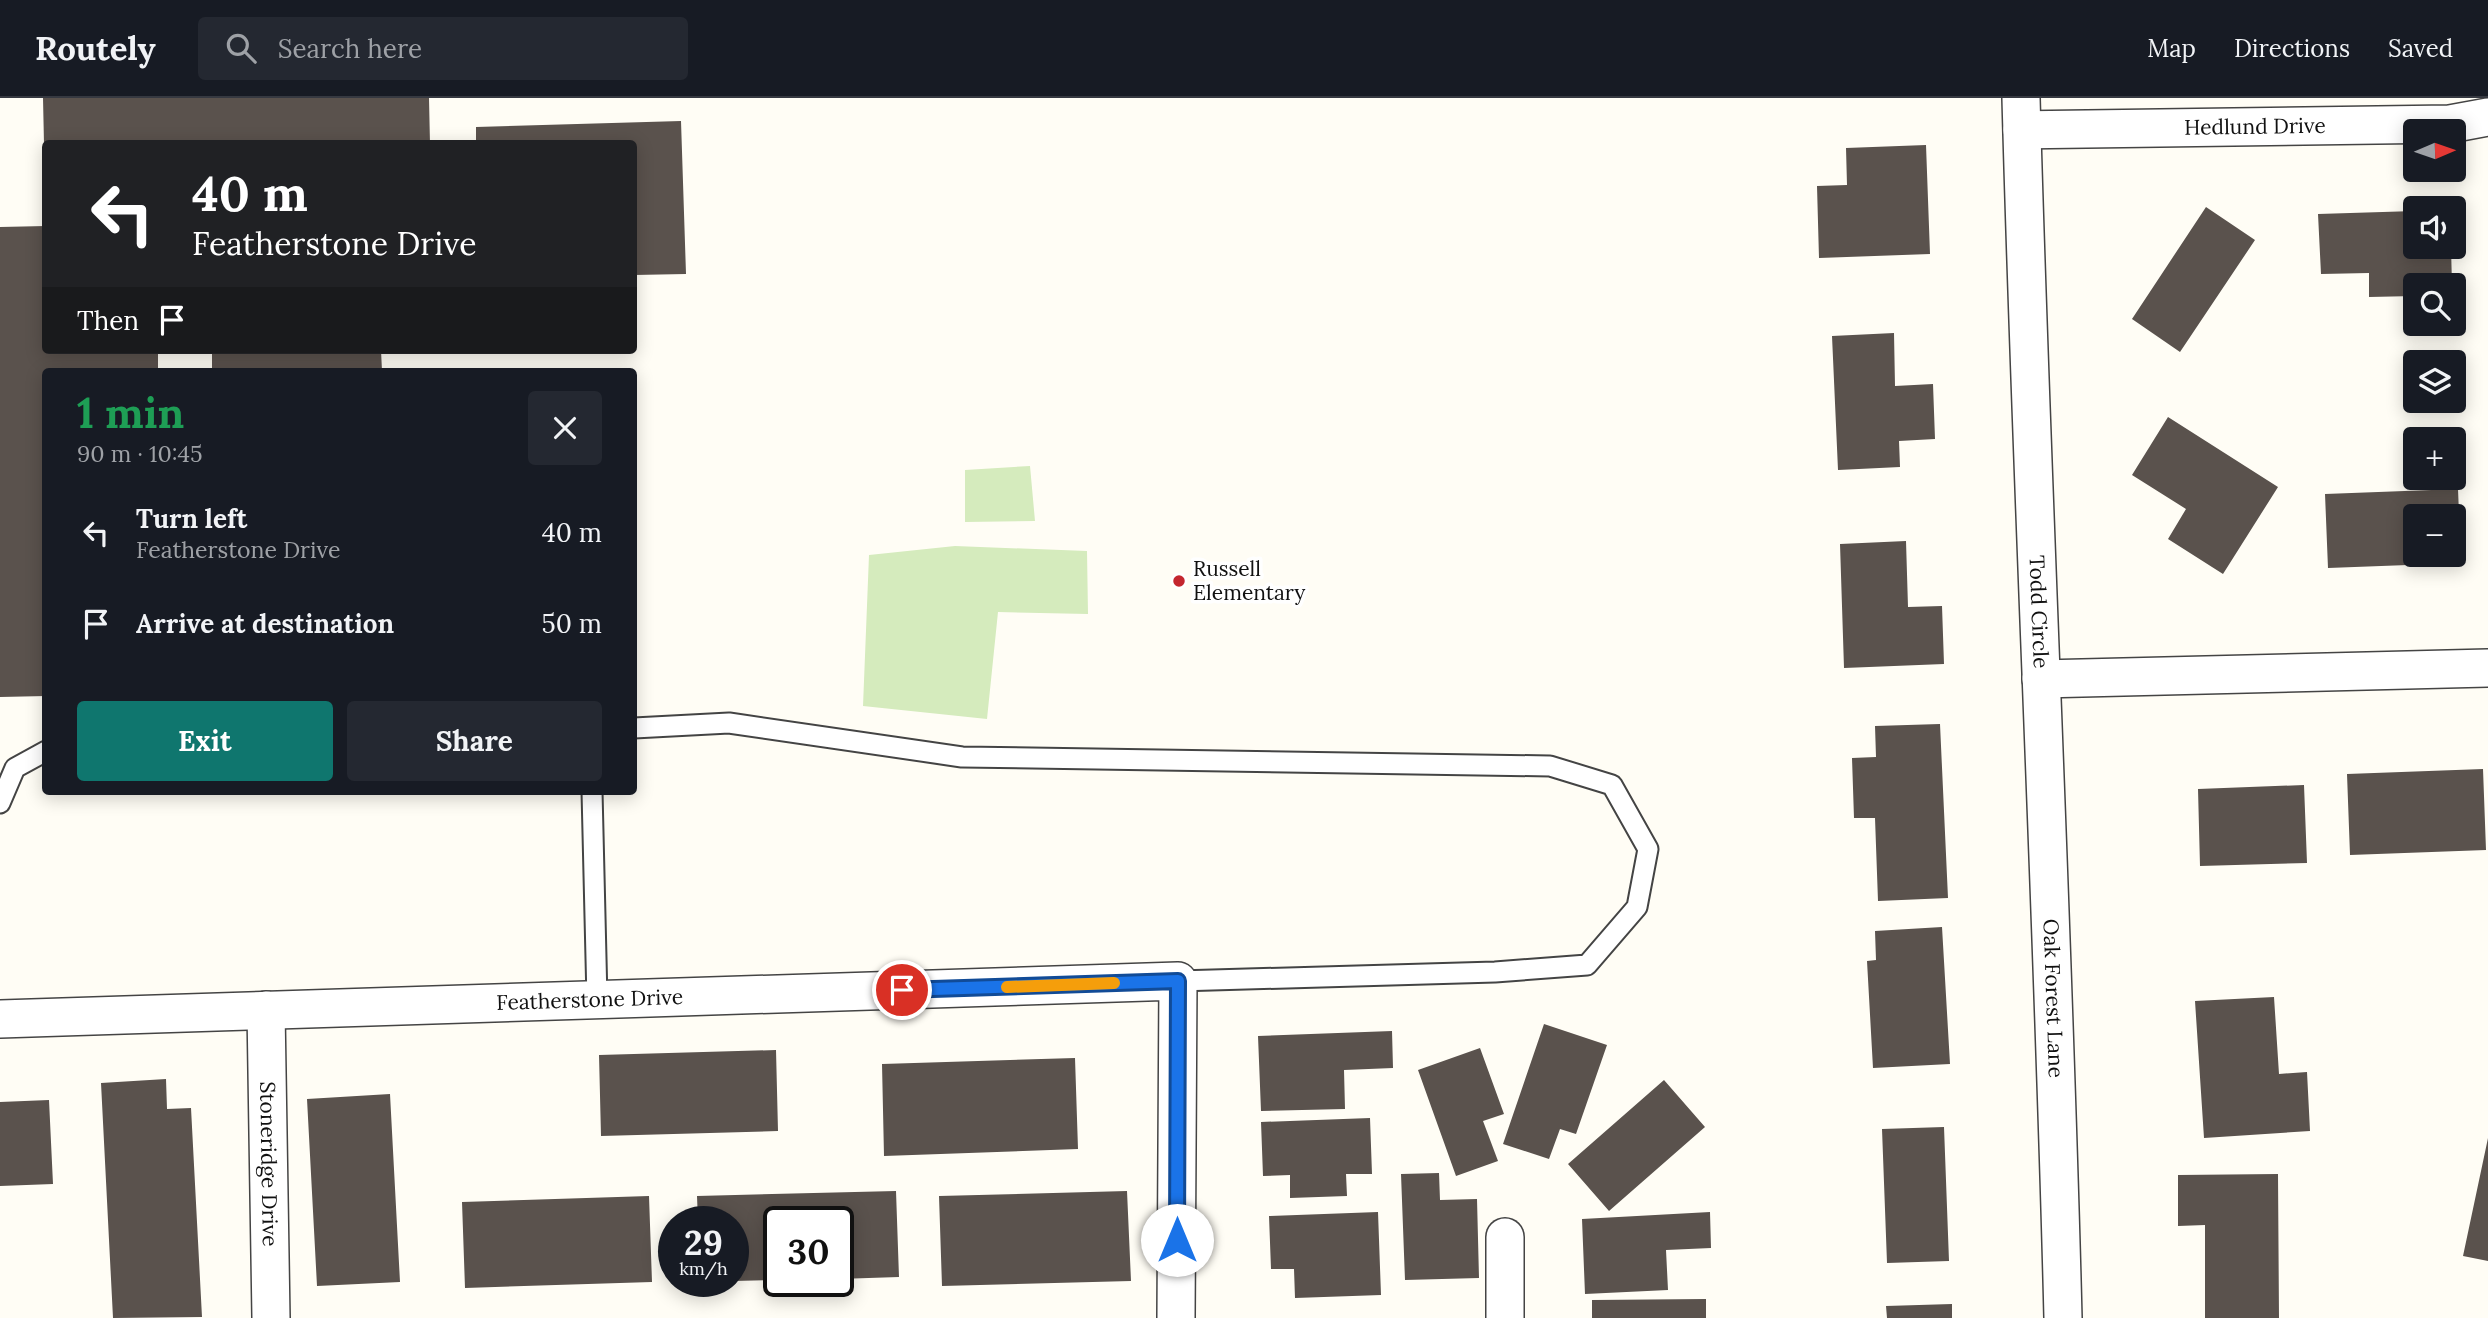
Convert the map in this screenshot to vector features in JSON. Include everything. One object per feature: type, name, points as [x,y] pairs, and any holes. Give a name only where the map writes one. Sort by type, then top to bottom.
[{"type":"street","name":"Hedlund Drive","points":[[2022,114],[2450,124],[2488,117]]},
{"type":"street","name":"Todd Circle","points":[[2022,114],[2040,679],[2488,668]]},
{"type":"street","name":"Oak Forest Lane","points":[[2040,679],[2054,950],[2063,1318]]},
{"type":"street","name":"Featherstone Drive","points":[[0,1019],[1178,981]]},
{"type":"street","points":[[1176,1318],[1178,981]]},
{"type":"street","name":"Stoneridge Drive","points":[[266,1010],[271,1318]]},
{"type":"street","points":[[1505,1237],[1505,1318]]},
{"type":"lane","points":[[637,728],[729,723],[962,757],[1550,766],[1612,785],[1648,849],[1637,907],[1587,965],[1494,972],[1178,981]]},
{"type":"lane","points":[[0,803],[15,768],[42,753]]},
{"type":"lane","points":[[592,795],[597,1000]]},
{"type":"green space","points":[[1030,466],[1035,521],[965,522],[965,470]]},
{"type":"green space","points":[[955,546],[1087,551],[1088,614],[998,612],[987,719],[863,706],[869,555]]},
{"type":"building","points":[[43,98],[429,98],[430,140],[44,140]]},
{"type":"building","points":[[681,121],[686,274],[637,275],[637,140],[476,140],[476,127]]},
{"type":"building","points":[[1926,145],[1930,254],[1819,258],[1817,186],[1847,185],[1846,148]]},
{"type":"building","points":[[2206,207],[2255,240],[2180,352],[2132,319]]},
{"type":"building","points":[[2403,211],[2403,259],[2451,259],[2452,273],[2403,273],[2403,296],[2369,297],[2369,273],[2321,274],[2318,214]]},
{"type":"building","points":[[42,226],[42,354],[158,354],[158,368],[42,368],[42,696],[0,697],[0,227]]},
{"type":"building","points":[[1894,333],[1895,386],[1933,384],[1935,439],[1899,441],[1900,467],[1838,470],[1832,336]]},
{"type":"building","points":[[212,354],[381,354],[382,368],[212,368]]},
{"type":"building","points":[[2168,417],[2278,487],[2223,574],[2168,539],[2186,509],[2132,475]]},
{"type":"building","points":[[2458,490],[2459,504],[2403,504],[2403,565],[2328,568],[2325,494]]},
{"type":"building","points":[[1906,541],[1908,607],[1942,606],[1944,664],[1844,668],[1840,544]]},
{"type":"building","points":[[1940,724],[1948,898],[1878,901],[1875,818],[1854,818],[1852,758],[1876,757],[1875,726]]},
{"type":"building","points":[[2483,769],[2486,850],[2350,855],[2347,774]]},
{"type":"building","points":[[2304,785],[2307,863],[2200,866],[2198,789]]},
{"type":"building","points":[[1942,927],[1950,1064],[1873,1068],[1867,961],[1876,960],[1875,931]]},
{"type":"building","points":[[2274,997],[2279,1074],[2307,1072],[2310,1131],[2204,1138],[2195,1001]]},
{"type":"building","points":[[1544,1024],[1607,1045],[1576,1134],[1560,1129],[1549,1159],[1503,1144]]},
{"type":"building","points":[[1392,1031],[1393,1068],[1344,1070],[1345,1109],[1261,1111],[1258,1036]]},
{"type":"building","points":[[1480,1048],[1504,1114],[1483,1121],[1498,1161],[1456,1176],[1418,1070]]},
{"type":"building","points":[[776,1050],[778,1131],[601,1136],[599,1055]]},
{"type":"building","points":[[1075,1058],[1078,1149],[884,1156],[882,1064]]},
{"type":"building","points":[[166,1079],[167,1109],[191,1108],[202,1317],[113,1318],[101,1083]]},
{"type":"building","points":[[1664,1080],[1705,1127],[1609,1211],[1568,1164]]},
{"type":"building","points":[[390,1094],[400,1282],[317,1286],[307,1099]]},
{"type":"building","points":[[49,1100],[53,1184],[0,1186],[0,1102]]},
{"type":"building","points":[[1370,1118],[1372,1174],[1346,1174],[1347,1196],[1290,1198],[1290,1175],[1263,1176],[1261,1122]]},
{"type":"building","points":[[1944,1127],[1949,1261],[1887,1263],[1882,1129]]},
{"type":"building","points":[[2488,1138],[2488,1261],[2463,1256]]},
{"type":"building","points":[[1439,1173],[1440,1200],[1477,1199],[1479,1278],[1405,1280],[1401,1174]]},
{"type":"building","points":[[2278,1174],[2279,1318],[2205,1318],[2205,1225],[2178,1226],[2178,1175]]},
{"type":"building","points":[[896,1191],[899,1277],[854,1278],[854,1206],[763,1206],[763,1280],[749,1281],[749,1206],[697,1206],[697,1196]]},
{"type":"building","points":[[1127,1191],[1131,1281],[942,1286],[939,1196]]},
{"type":"building","points":[[649,1196],[652,1282],[465,1288],[462,1202]]},
{"type":"building","points":[[1378,1212],[1381,1295],[1295,1298],[1294,1269],[1271,1269],[1269,1216]]},
{"type":"building","points":[[1710,1212],[1711,1248],[1666,1250],[1668,1290],[1585,1294],[1582,1219]]},
{"type":"building","points":[[1706,1299],[1706,1318],[1592,1318],[1592,1300]]},
{"type":"building","points":[[1952,1304],[1952,1318],[1887,1318],[1886,1306]]},
{"type":"slow traffic","points":[[1007,987],[1114,983]]},
{"type":"place","name":"Russell Elementary","points":[[1179,581]]},
{"type":"route","points":[[902,990],[1178,981],[1177,1240]]}]
